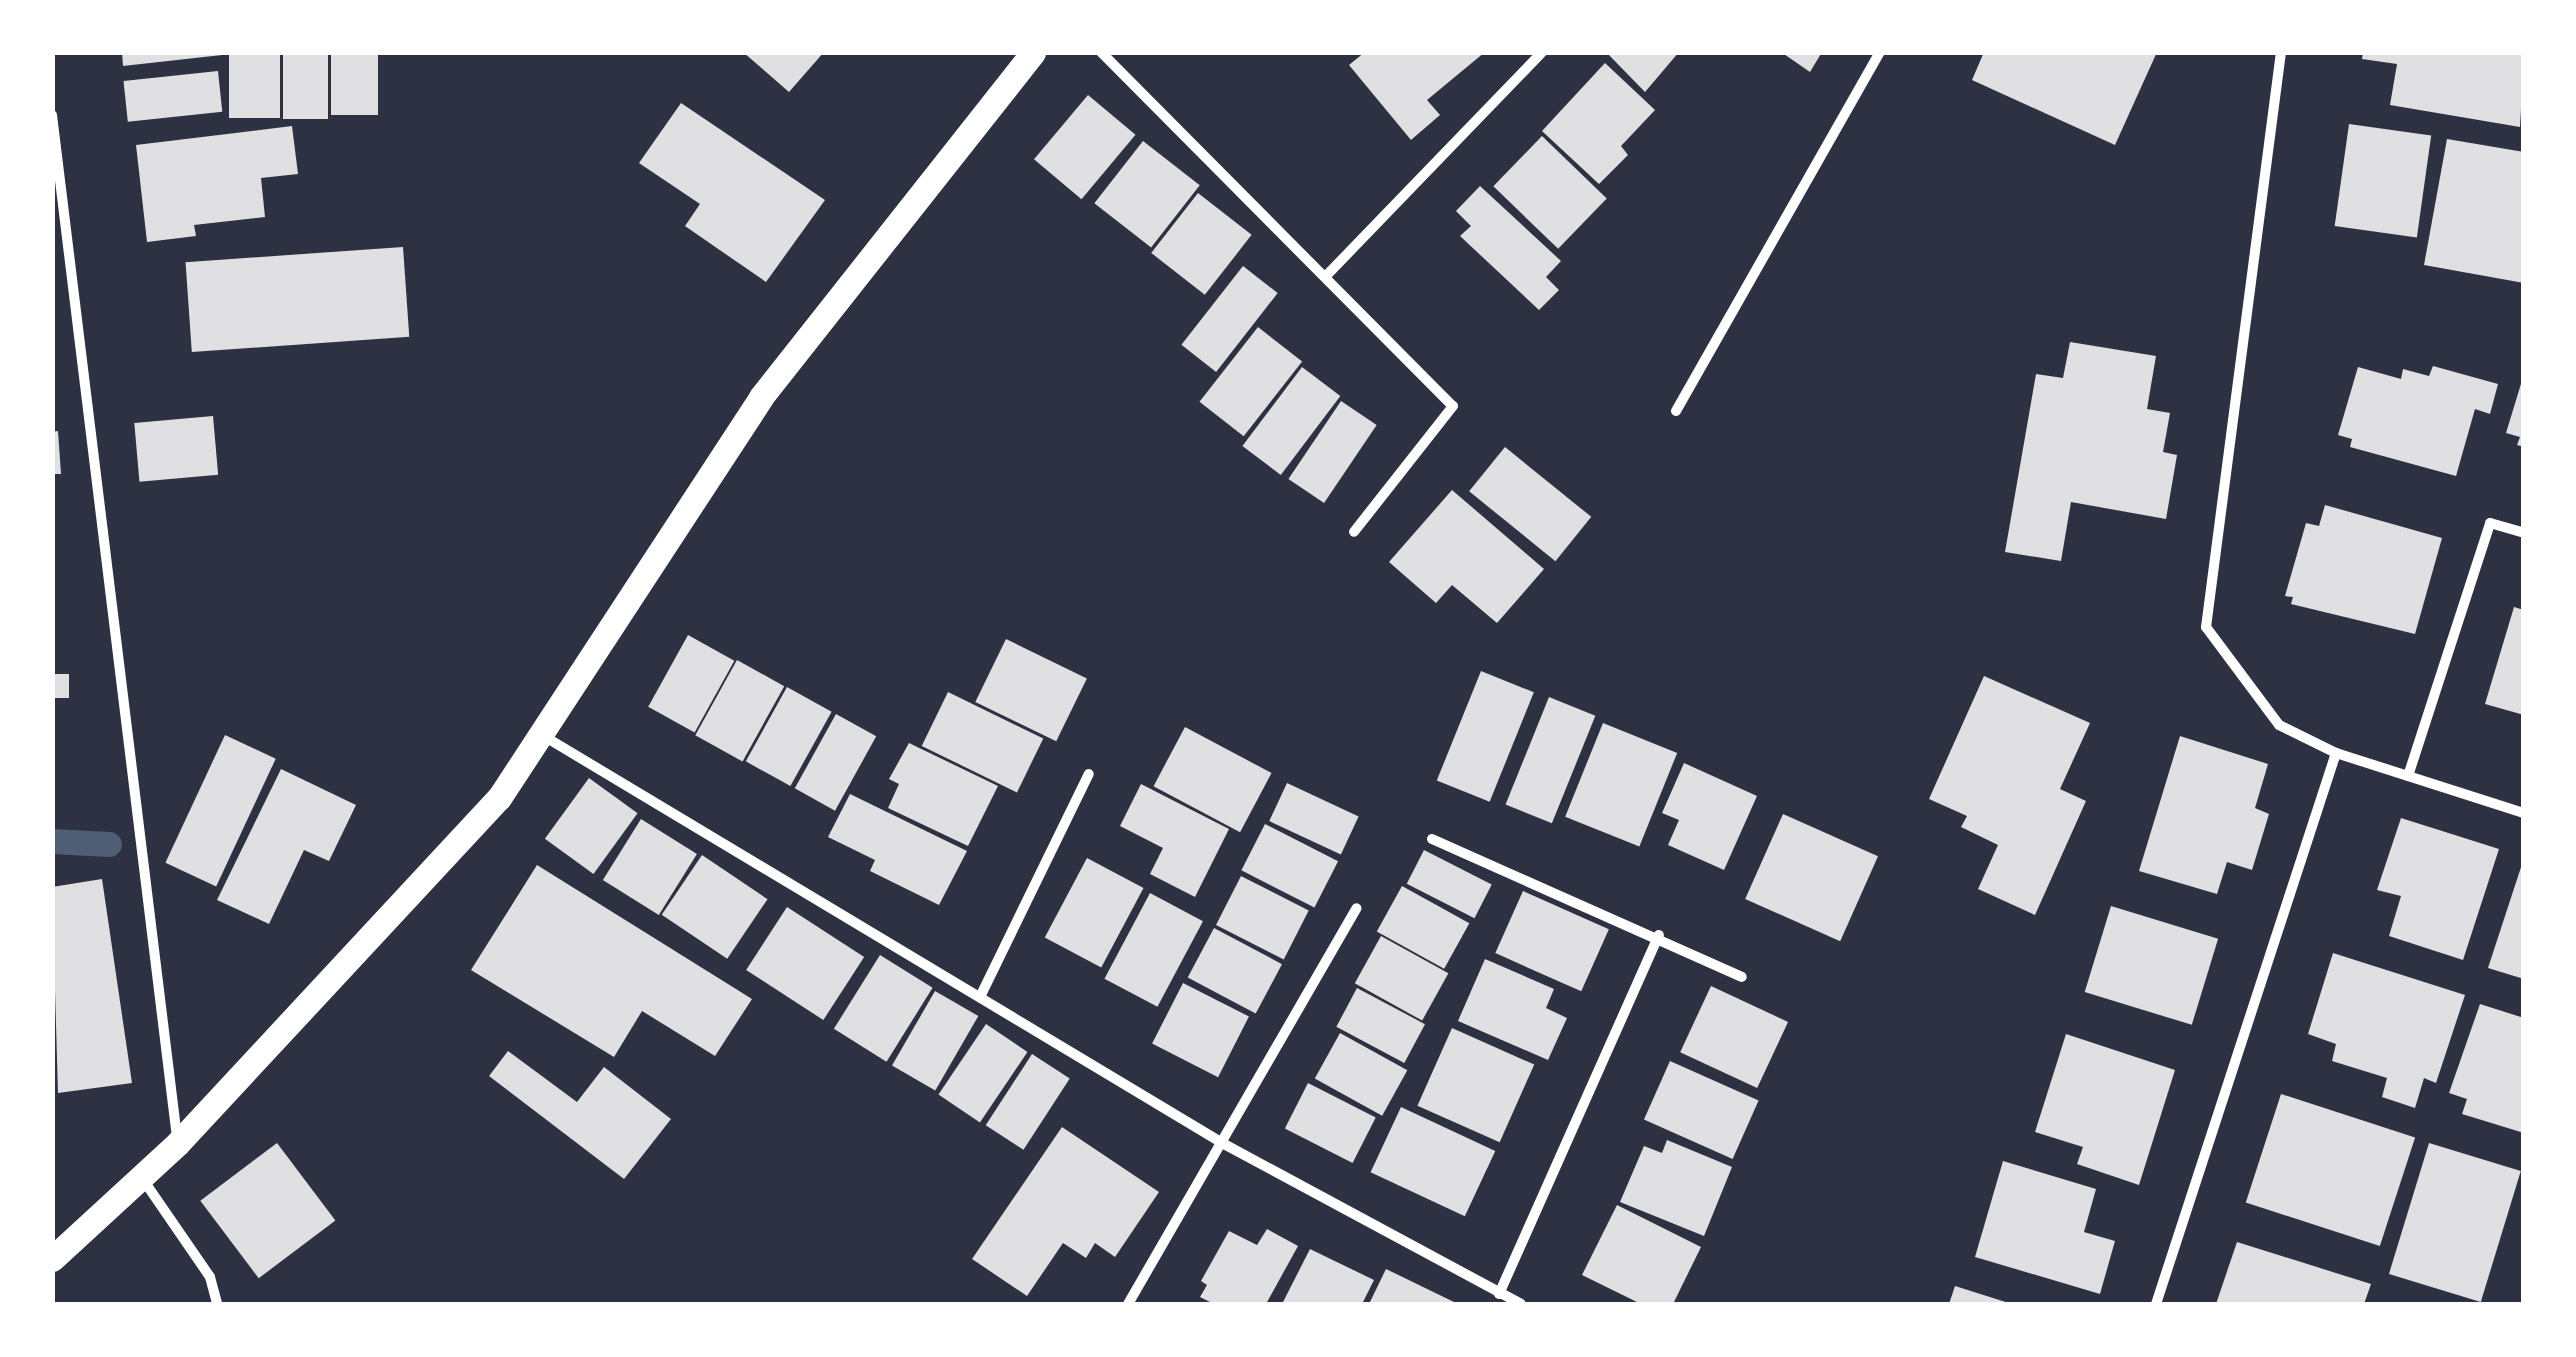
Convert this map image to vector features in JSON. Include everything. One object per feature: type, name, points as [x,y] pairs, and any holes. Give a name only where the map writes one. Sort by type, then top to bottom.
[{"type":"main road","points":[[52,1259],[178,1143],[499,798],[761,398],[1033,52]]},
{"type":"street","points":[[1102,52],[1453,406],[1354,532]]},
{"type":"street","points":[[1325,277],[1542,52]]},
{"type":"street","points":[[1676,412],[1880,52]]},
{"type":"street","points":[[2281,52],[2206,627],[2279,725],[2336,753],[2524,813]]},
{"type":"street","points":[[52,116],[178,1143]]},
{"type":"street","points":[[2408,776],[2490,524],[2524,533]]},
{"type":"street","points":[[541,735],[1224,1144],[1521,1304]]},
{"type":"street","points":[[2156,1304],[2336,753]]},
{"type":"street","points":[[980,997],[1089,774]]},
{"type":"street","points":[[1432,838],[1658,935],[1742,977]]},
{"type":"street","points":[[1128,1304],[1358,908]]},
{"type":"street","points":[[1499,1294],[1658,935]]},
{"type":"street","points":[[141,1177],[210,1278],[218,1304]]},
{"type":"building","points":[[122,52],[222,52],[222,55],[123,66]]},
{"type":"building","points":[[229,52],[280,52],[280,118],[229,118]]},
{"type":"building","points":[[283,52],[328,52],[328,119],[283,119]]},
{"type":"building","points":[[331,52],[378,52],[378,115],[331,115]]},
{"type":"building","points":[[743,52],[824,52],[789,92]]},
{"type":"building","points":[[1365,52],[1485,52],[1427,100],[1440,115],[1411,140],[1349,65]]},
{"type":"building","points":[[1606,52],[1679,52],[1645,92]]},
{"type":"building","points":[[1781,52],[1822,52],[1810,72]]},
{"type":"building","points":[[1984,52],[2157,52],[2115,145],[1972,80]]},
{"type":"building","points":[[2363,52],[2524,52],[2520,127],[2390,105],[2397,64],[2362,59]]},
{"type":"building","points":[[1605,63],[1655,110],[1621,146],[1628,155],[1599,184],[1542,131]]},
{"type":"building","points":[[218,71],[222,112],[128,122],[124,81]]},
{"type":"building","points":[[1088,95],[1135,135],[1082,199],[1034,159]]},
{"type":"building","points":[[681,103],[825,200],[766,282],[685,226],[700,204],[639,163]]},
{"type":"building","points":[[2349,124],[2431,136],[2417,238],[2335,226]]},
{"type":"building","points":[[292,126],[298,174],[261,178],[265,217],[194,225],[196,236],[147,242],[136,145]]},
{"type":"building","points":[[1542,136],[1607,199],[1558,249],[1493,186]]},
{"type":"building","points":[[2447,139],[2524,152],[2524,283],[2424,265]]},
{"type":"building","points":[[1143,141],[1200,185],[1151,248],[1094,203]]},
{"type":"building","points":[[1480,186],[1561,261],[1546,277],[1559,290],[1539,310],[1460,236],[1471,226],[1456,211]]},
{"type":"building","points":[[1198,193],[1252,235],[1205,295],[1151,253]]},
{"type":"building","points":[[403,247],[409,337],[192,352],[186,262]]},
{"type":"building","points":[[1243,266],[1278,293],[1216,372],[1181,345]]},
{"type":"building","points":[[1258,327],[1302,361],[1244,436],[1200,402]]},
{"type":"building","points":[[2070,342],[2156,356],[2147,409],[2170,413],[2163,452],[2177,455],[2166,519],[2071,502],[2061,561],[2005,552],[2036,374],[2063,378]]},
{"type":"building","points":[[2433,366],[2498,384],[2490,414],[2475,409],[2456,476],[2350,447],[2352,439],[2338,435],[2358,367],[2401,379],[2403,369],[2429,376]]},
{"type":"building","points":[[1302,367],[1340,396],[1281,475],[1242,446]]},
{"type":"building","points":[[2524,374],[2524,447],[2517,445],[2520,437],[2506,433]]},
{"type":"building","points":[[1341,401],[1377,425],[1324,503],[1288,479]]},
{"type":"building","points":[[213,416],[218,475],[139,482],[134,423]]},
{"type":"building","points":[[58,431],[61,474],[52,474],[52,432]]},
{"type":"building","points":[[1505,447],[1591,517],[1555,561],[1469,491]]},
{"type":"building","points":[[1452,490],[1544,569],[1497,623],[1452,585],[1436,603],[1389,562]]},
{"type":"building","points":[[2325,505],[2442,538],[2415,634],[2291,604],[2293,597],[2285,596],[2306,523],[2319,526]]},
{"type":"building","points":[[2514,607],[2524,610],[2524,715],[2485,704]]},
{"type":"building","points":[[688,635],[734,661],[695,732],[648,707]]},
{"type":"building","points":[[1006,639],[1087,678],[1056,741],[975,702]]},
{"type":"building","points":[[737,660],[784,686],[743,761],[695,735]]},
{"type":"building","points":[[1481,671],[1534,692],[1490,802],[1437,780]]},
{"type":"building","points":[[52,674],[69,674],[69,698],[52,698]]},
{"type":"building","points":[[1984,676],[2090,723],[2060,789],[2086,801],[2035,915],[1978,889],[1998,845],[1961,827],[1967,816],[1929,799]]},
{"type":"building","points":[[787,687],[832,712],[790,786],[746,761]]},
{"type":"building","points":[[948,692],[1043,738],[1017,792],[922,746]]},
{"type":"building","points":[[1549,697],[1595,716],[1552,823],[1506,805]]},
{"type":"building","points":[[836,714],[876,736],[835,811],[795,788]]},
{"type":"building","points":[[1603,723],[1677,753],[1639,847],[1565,817]]},
{"type":"building","points":[[1185,727],[1272,773],[1240,832],[1154,786]]},
{"type":"building","points":[[225,735],[276,759],[216,886],[165,863]]},
{"type":"building","points":[[2180,736],[2268,764],[2255,808],[2269,814],[2252,870],[2227,862],[2217,894],[2139,871]]},
{"type":"building","points":[[909,743],[998,786],[968,846],[888,808],[899,784],[889,779]]},
{"type":"building","points":[[1684,763],[1757,796],[1724,870],[1668,845],[1679,820],[1662,813]]},
{"type":"building","points":[[281,769],[356,805],[329,861],[304,850],[269,924],[217,900]]},
{"type":"building","points":[[589,778],[638,813],[593,874],[545,839]]},
{"type":"building","points":[[1287,783],[1359,816],[1341,854],[1269,821]]},
{"type":"building","points":[[1141,784],[1229,829],[1195,897],[1150,874],[1163,848],[1120,826]]},
{"type":"building","points":[[850,794],[967,851],[939,905],[870,871],[875,860],[828,837]]},
{"type":"building","points":[[1783,814],[1878,856],[1840,941],[1745,899]]},
{"type":"building","points":[[2401,818],[2499,849],[2463,960],[2389,936],[2401,896],[2377,890]]},
{"type":"building","points":[[641,819],[697,854],[659,915],[603,880]]},
{"type":"building","points":[[1265,824],[1338,861],[1314,908],[1241,870]]},
{"type":"building","points":[[1424,850],[1492,885],[1474,918],[1407,884]]},
{"type":"building","points":[[702,855],[767,899],[727,959],[662,915]]},
{"type":"building","points":[[1087,858],[1144,888],[1101,968],[1045,937]]},
{"type":"building","points":[[2524,858],[2524,979],[2488,968]]},
{"type":"building","points":[[537,865],[752,999],[715,1056],[642,1011],[614,1057],[471,970]]},
{"type":"building","points":[[1241,876],[1309,911],[1284,960],[1216,925]]},
{"type":"building","points":[[102,879],[132,1083],[58,1093],[52,887]]},
{"type":"building","points":[[1402,886],[1469,923],[1444,969],[1377,931]]},
{"type":"building","points":[[1523,891],[1609,929],[1581,991],[1495,953]]},
{"type":"building","points":[[1150,893],[1203,921],[1157,1007],[1104,979]]},
{"type":"building","points":[[2111,906],[2218,939],[2192,1025],[2085,992]]},
{"type":"building","points":[[787,907],[864,957],[823,1020],[746,970]]},
{"type":"building","points":[[1214,928],[1282,964],[1256,1014],[1188,977]]},
{"type":"building","points":[[1381,936],[1448,973],[1422,1021],[1355,983]]},
{"type":"building","points":[[2333,953],[2465,995],[2436,1083],[2424,1078],[2415,1108],[2382,1097],[2387,1078],[2332,1061],[2336,1044],[2308,1034]]},
{"type":"building","points":[[880,955],[933,988],[886,1062],[834,1029]]},
{"type":"building","points":[[1485,959],[1554,989],[1546,1008],[1567,1018],[1548,1060],[1458,1021]]},
{"type":"building","points":[[1183,983],[1249,1017],[1218,1077],[1152,1044]]},
{"type":"building","points":[[1711,986],[1788,1022],[1757,1088],[1680,1052]]},
{"type":"building","points":[[1357,988],[1425,1024],[1404,1063],[1336,1027]]},
{"type":"building","points":[[935,991],[978,1016],[935,1090],[892,1065]]},
{"type":"building","points":[[2480,1004],[2524,1018],[2524,1133],[2462,1114],[2467,1099],[2449,1093]]},
{"type":"building","points":[[986,1024],[1027,1052],[980,1122],[938,1094]]},
{"type":"building","points":[[1452,1028],[1534,1065],[1500,1142],[1417,1106]]},
{"type":"building","points":[[1340,1033],[1407,1070],[1382,1116],[1315,1078]]},
{"type":"building","points":[[2066,1034],[2175,1070],[2139,1185],[2077,1164],[2083,1147],[2035,1132]]},
{"type":"building","points":[[508,1051],[577,1102],[604,1067],[671,1119],[624,1179],[489,1076]]},
{"type":"building","points":[[1032,1054],[1070,1079],[1023,1150],[986,1125]]},
{"type":"building","points":[[1670,1061],[1759,1100],[1733,1159],[1644,1119]]},
{"type":"building","points":[[1308,1083],[1376,1118],[1353,1163],[1285,1128]]},
{"type":"building","points":[[2281,1094],[2415,1138],[2380,1246],[2246,1202]]},
{"type":"building","points":[[1401,1107],[1495,1151],[1465,1216],[1371,1172]]},
{"type":"building","points":[[1062,1127],[1159,1192],[1115,1257],[1095,1243],[1086,1258],[1063,1243],[1027,1296],[972,1259]]},
{"type":"building","points":[[1667,1140],[1732,1167],[1704,1236],[1620,1202],[1644,1146],[1662,1153]]},
{"type":"building","points":[[277,1143],[335,1220],[259,1278],[200,1201]]},
{"type":"building","points":[[2429,1143],[2521,1171],[2481,1302],[2389,1274]]},
{"type":"building","points":[[2003,1161],[2096,1189],[2084,1232],[2115,1241],[2100,1294],[1975,1257]]},
{"type":"building","points":[[1617,1205],[1701,1247],[1673,1304],[1641,1304],[1582,1275]]},
{"type":"building","points":[[1267,1229],[1298,1246],[1266,1304],[1214,1304],[1200,1297],[1207,1285],[1201,1281],[1229,1231],[1257,1245]]},
{"type":"building","points":[[2237,1242],[2371,1284],[2364,1304],[2216,1304]]},
{"type":"building","points":[[1310,1249],[1374,1280],[1362,1304],[1282,1304]]},
{"type":"building","points":[[1386,1269],[1454,1302],[1453,1304],[1369,1304]]},
{"type":"building","points":[[1955,1286],[2012,1304],[1949,1304]]},
{"type":"waterway","points":[[52,841],[109,844]]}]
